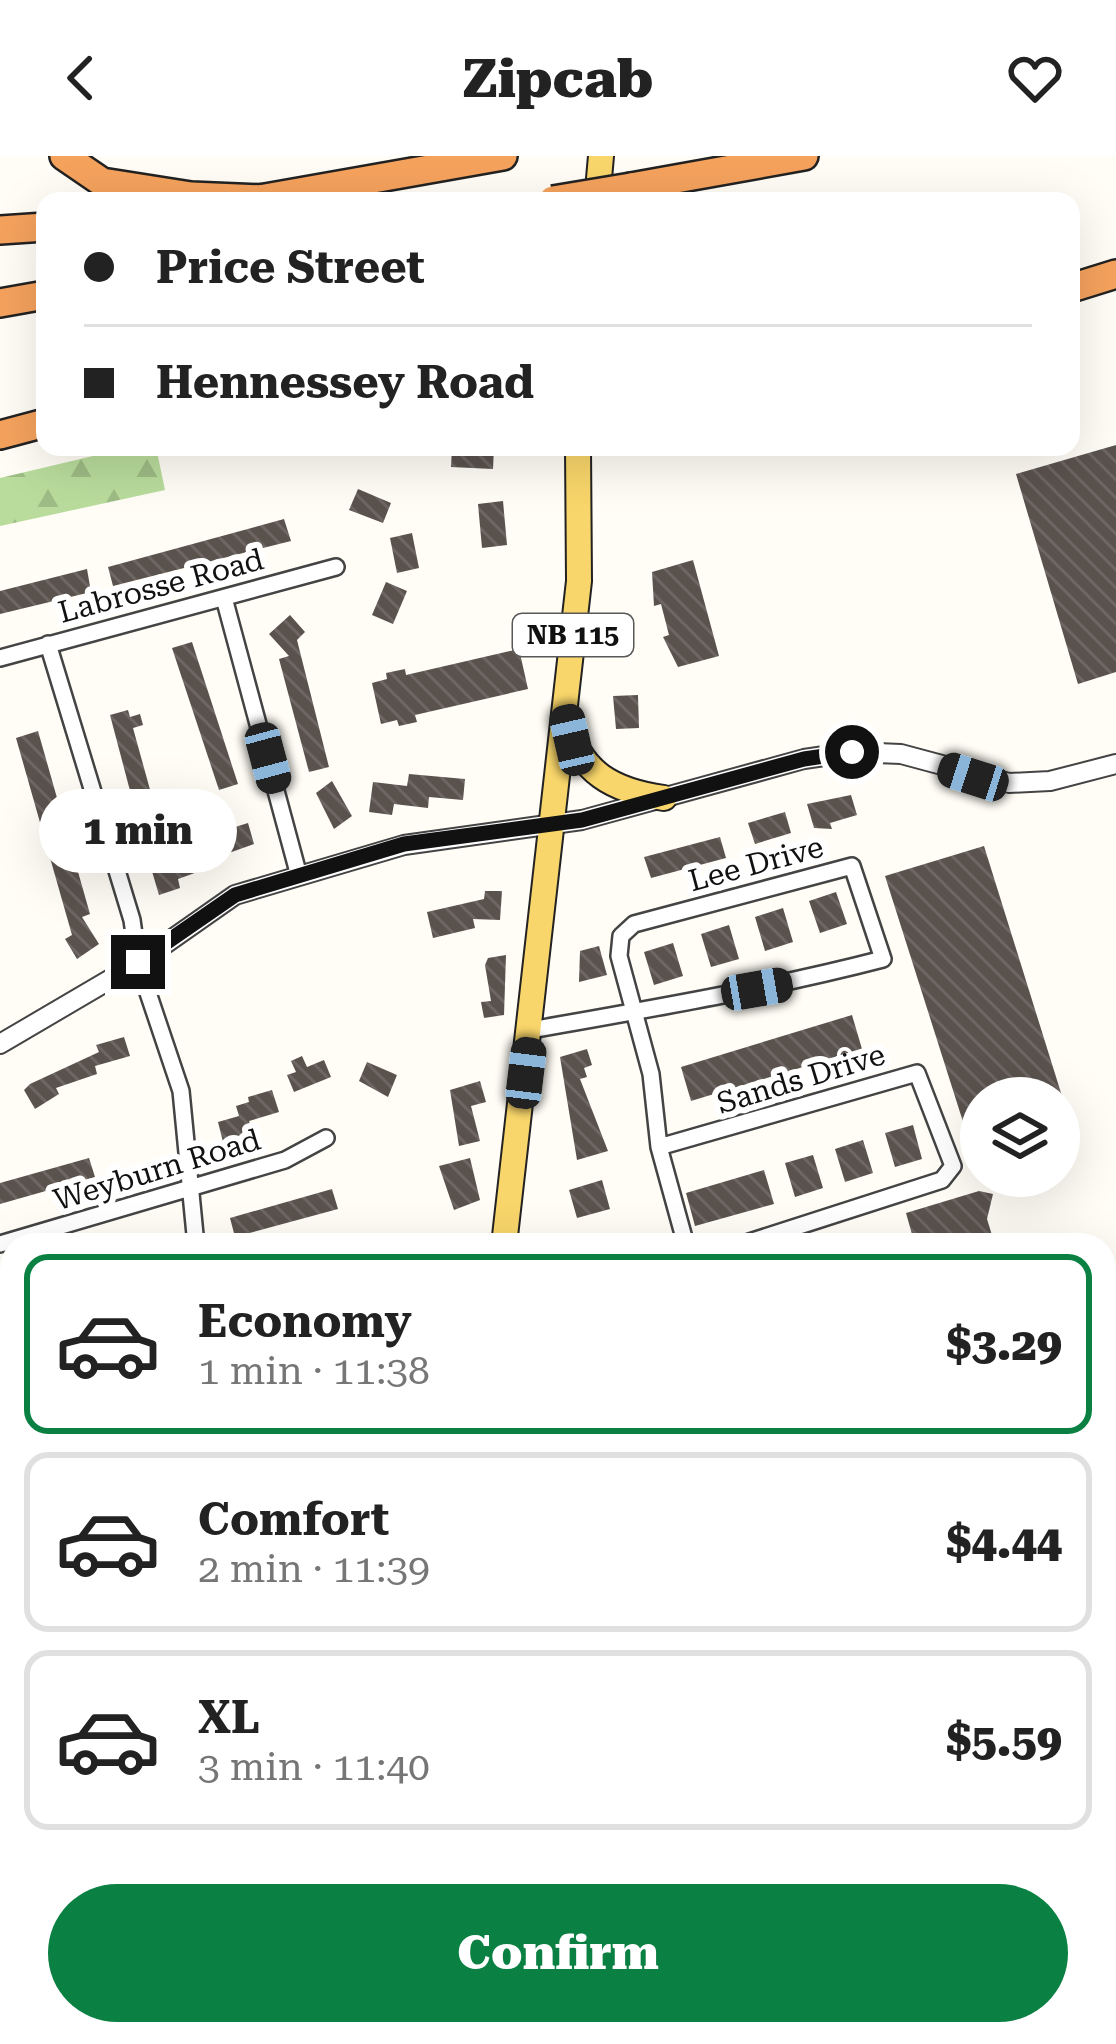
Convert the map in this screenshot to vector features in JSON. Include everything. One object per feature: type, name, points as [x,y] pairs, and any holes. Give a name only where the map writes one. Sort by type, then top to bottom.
[{"type":"highway","points":[[64,156],[102,182],[166,192]]},
{"type":"highway","points":[[301,192],[503,156]]},
{"type":"highway","points":[[602,192],[804,156]]},
{"type":"highway","points":[[0,230],[36,228]]},
{"type":"highway","points":[[1080,285],[1116,274]]},
{"type":"highway","points":[[0,303],[36,297]]},
{"type":"highway","points":[[0,435],[36,425]]},
{"type":"main road","points":[[598,192],[601,156]]},
{"type":"main road","name":"NB 115","points":[[506,1233],[556,823],[579,581],[578,456]]},
{"type":"main road","points":[[566,714],[572,740],[604,782],[628,793],[664,798]]},
{"type":"street","name":"Labrosse Road","points":[[0,658],[336,567]]},
{"type":"street","points":[[224,598],[299,876]]},
{"type":"street","points":[[48,644],[132,920],[138,962],[181,1091],[195,1233]]},
{"type":"street","points":[[0,1043],[138,962],[235,895],[404,844],[556,823],[804,759],[852,752],[901,754],[1010,783],[1050,782],[1116,764]]},
{"type":"street","name":"Lee Drive","points":[[852,866],[883,959],[634,1012],[619,956],[621,936],[634,924],[852,866]]},
{"type":"street","points":[[531,1030],[634,1012],[651,1074],[659,1147],[683,1233]]},
{"type":"street","name":"Sands Drive","points":[[659,1147],[917,1073],[953,1166],[942,1180],[777,1233]]},
{"type":"street","name":"Weyburn Road","points":[[39,1233],[285,1160],[326,1138]]},
{"type":"green space","points":[[93,456],[158,456],[165,490],[0,526],[0,478]]},
{"type":"building","points":[[1116,445],[1116,672],[1078,684],[1016,474]]},
{"type":"building","points":[[452,456],[494,456],[493,469],[451,467]]},
{"type":"building","points":[[358,489],[391,503],[383,523],[349,510]]},
{"type":"building","points":[[503,501],[507,545],[482,548],[478,504]]},
{"type":"building","points":[[284,519],[291,541],[113,586],[108,567]]},
{"type":"building","points":[[412,533],[419,568],[397,573],[390,538]]},
{"type":"building","points":[[693,560],[719,656],[678,667],[663,637],[669,635],[661,604],[654,606],[652,572]]},
{"type":"building","points":[[87,569],[91,592],[0,614],[0,591]]},
{"type":"building","points":[[386,582],[407,591],[393,624],[372,615]]},
{"type":"building","points":[[290,615],[305,632],[297,640],[329,767],[309,772],[279,659],[289,656],[269,634]]},
{"type":"building","points":[[192,642],[238,784],[219,790],[172,648]]},
{"type":"building","points":[[519,649],[528,689],[415,715],[417,722],[381,724],[372,683],[387,679],[386,673],[405,669],[406,675]]},
{"type":"building","points":[[638,695],[639,728],[616,729],[613,696]]},
{"type":"building","points":[[128,710],[130,717],[140,714],[143,725],[133,728],[157,815],[138,821],[110,715]]},
{"type":"building","points":[[38,731],[90,914],[82,917],[99,944],[77,959],[65,939],[72,935],[16,738]]},
{"type":"building","points":[[409,774],[465,779],[463,800],[429,797],[428,808],[394,804],[392,815],[369,812],[373,782],[407,786]]},
{"type":"building","points":[[332,781],[352,816],[334,829],[316,793]]},
{"type":"building","points":[[851,795],[857,815],[830,823],[832,829],[814,828],[807,804]]},
{"type":"building","points":[[785,812],[791,833],[755,844],[748,823]]},
{"type":"building","points":[[248,823],[254,844],[215,858],[217,865],[178,879],[180,888],[159,895],[151,868],[222,841],[219,832]]},
{"type":"building","points":[[720,837],[726,858],[651,878],[644,857]]},
{"type":"building","points":[[984,846],[1056,1077],[960,1077],[960,1112],[885,876]]},
{"type":"building","points":[[485,891],[502,891],[500,920],[473,919],[475,928],[433,938],[427,912],[484,899]]},
{"type":"building","points":[[836,892],[847,924],[820,933],[809,901]]},
{"type":"building","points":[[783,908],[793,942],[765,951],[755,917]]},
{"type":"building","points":[[729,925],[739,959],[711,967],[701,934]]},
{"type":"building","points":[[673,943],[683,976],[654,985],[644,952]]},
{"type":"building","points":[[599,946],[607,975],[579,982],[580,951]]},
{"type":"building","points":[[506,955],[504,1015],[484,1018],[481,1002],[491,1001],[485,965],[488,958]]},
{"type":"building","points":[[852,1015],[862,1049],[691,1101],[681,1067]]},
{"type":"building","points":[[124,1037],[130,1056],[95,1066],[97,1074],[56,1088],[59,1094],[35,1109],[24,1090],[30,1084],[99,1052],[96,1045]]},
{"type":"building","points":[[587,1049],[592,1065],[584,1068],[587,1077],[580,1079],[608,1151],[577,1160],[560,1057]]},
{"type":"building","points":[[302,1056],[307,1067],[324,1060],[331,1077],[294,1092],[287,1075],[296,1072],[291,1061]]},
{"type":"building","points":[[367,1062],[397,1075],[388,1097],[359,1081]]},
{"type":"building","points":[[480,1081],[486,1102],[471,1106],[480,1141],[459,1146],[450,1090]]},
{"type":"building","points":[[272,1090],[279,1112],[249,1121],[253,1133],[223,1142],[218,1122],[239,1116],[236,1106],[249,1102],[248,1097]]},
{"type":"building","points":[[913,1125],[922,1159],[895,1167],[885,1133]]},
{"type":"building","points":[[863,1140],[873,1173],[845,1182],[835,1149]]},
{"type":"building","points":[[813,1155],[823,1188],[795,1197],[785,1163]]},
{"type":"building","points":[[89,1158],[95,1177],[0,1204],[0,1183]]},
{"type":"building","points":[[470,1158],[480,1200],[454,1210],[439,1166]]},
{"type":"building","points":[[764,1170],[774,1204],[695,1226],[686,1193]]},
{"type":"building","points":[[602,1180],[610,1209],[577,1218],[569,1190]]},
{"type":"building","points":[[332,1189],[338,1209],[250,1233],[234,1233],[230,1218]]},
{"type":"building","points":[[960,1197],[992,1197],[987,1219],[991,1233],[912,1233],[906,1213]]},
{"type":"route","points":[[138,962],[164,939],[235,895],[404,844],[582,820],[804,759],[852,752]]}]
